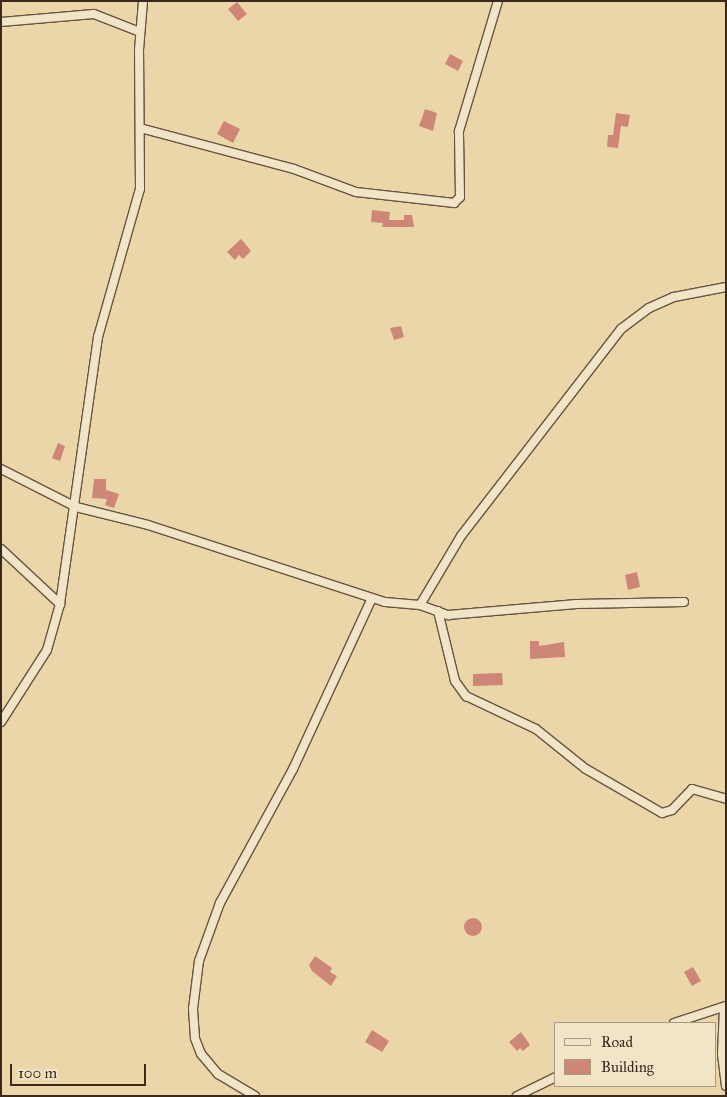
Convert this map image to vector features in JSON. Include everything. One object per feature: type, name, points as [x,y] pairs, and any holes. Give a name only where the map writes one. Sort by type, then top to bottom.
[{"type":"street","points":[[1,722],[47,650],[60,604],[76,507],[98,337],[138,198],[140,32],[143,1]]},
{"type":"street","points":[[140,128],[294,169],[356,192],[454,203],[460,197],[460,125],[498,1]]},
{"type":"street","points":[[1,22],[94,14],[140,32]]},
{"type":"street","points":[[420,605],[462,536],[621,329],[649,308],[674,297],[726,287]]},
{"type":"street","points":[[1,469],[76,507],[148,525],[372,598],[420,605],[462,616],[577,604],[684,602]]},
{"type":"street","points":[[1,549],[60,604]]},
{"type":"street","points":[[255,1096],[218,1074],[201,1054],[195,1038],[193,1009],[199,961],[220,903],[293,769],[372,598]]},
{"type":"street","points":[[438,611],[455,681],[466,696],[536,730],[586,768],[662,813],[672,810],[692,789],[726,799]]},
{"type":"street","points":[[677,1022],[725,1006],[722,1054],[726,1086]]},
{"type":"street","points":[[517,1096],[554,1077]]},
{"type":"building","points":[[237,2],[247,14],[238,21],[228,9]]},
{"type":"building","points":[[450,54],[463,61],[458,71],[445,64]]},
{"type":"building","points":[[425,109],[437,113],[433,131],[419,126]]},
{"type":"building","points":[[616,113],[630,115],[628,127],[621,126],[618,148],[607,147],[608,135],[613,135]]},
{"type":"building","points":[[224,121],[240,129],[233,143],[217,134]]},
{"type":"building","points":[[372,210],[390,212],[389,220],[404,220],[404,215],[412,215],[414,227],[382,227],[383,223],[371,222]]},
{"type":"building","points":[[241,239],[251,251],[243,259],[239,255],[235,260],[227,252]]},
{"type":"building","points":[[401,326],[404,337],[394,340],[390,328]]},
{"type":"building","points":[[58,443],[65,446],[60,461],[52,458]]},
{"type":"building","points":[[94,479],[106,479],[106,490],[119,494],[114,508],[105,505],[107,499],[92,498]]},
{"type":"building","points":[[637,572],[640,587],[628,590],[625,575]]},
{"type":"building","points":[[530,641],[539,641],[539,646],[564,642],[565,657],[530,659]]},
{"type":"building","points":[[502,673],[503,685],[473,686],[473,674]]},
{"type":"building","points":[[473,918],[479,921],[482,927],[479,933],[473,936],[467,933],[464,927],[467,921]]},
{"type":"building","points":[[315,956],[332,968],[330,972],[337,976],[331,986],[312,971],[309,965]]},
{"type":"building","points":[[693,967],[701,981],[692,986],[684,972]]},
{"type":"building","points":[[372,1030],[389,1041],[382,1052],[365,1042]]},
{"type":"building","points":[[521,1032],[530,1045],[523,1051],[520,1048],[517,1051],[509,1042]]}]
